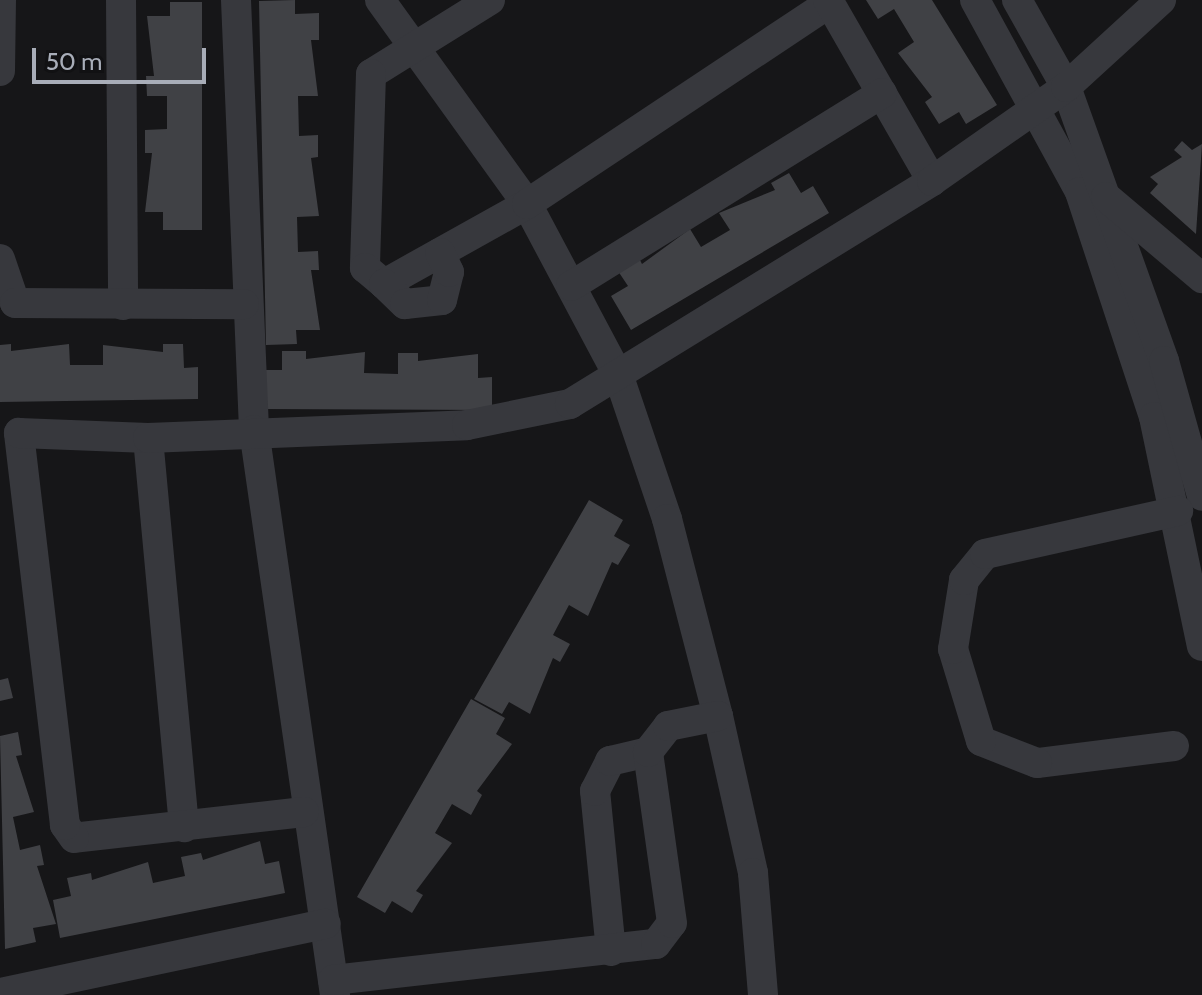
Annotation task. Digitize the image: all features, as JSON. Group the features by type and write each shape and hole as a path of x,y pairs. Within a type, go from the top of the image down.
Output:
{"street":[{"path":"0,71 1,0"},
{"path":"121,0 123,305"},
{"path":"236,0 244,304 254,430 304,812 326,924 334,988 656,944 672,923 648,752"},
{"path":"380,0 527,204 619,377 667,519 718,716 753,873 763,995"},
{"path":"440,253 449,272 442,300 405,304 365,268 371,74 490,0"},
{"path":"975,0 1080,192 1190,503"},
{"path":"1017,0 1066,87 1106,197 1190,503 1202,646"},
{"path":"304,812 93,841 74,838 65,825 9,433 148,438 254,430 505,422 570,404 619,377 932,181 1066,87 1161,0"},
{"path":"384,284 527,204 829,2 932,181"},
{"path":"571,286 882,93"},
{"path":"1106,197 1202,278"},
{"path":"0,259 15,303 244,304"},
{"path":"148,438 184,827"},
{"path":"1174,746 1037,763 981,741 953,649 964,580 985,554 1190,503"},
{"path":"611,951 595,791 610,761 648,752 668,726 718,716"},
{"path":"0,993 326,924"}],"building":[{"path":"295,0 295,14 319,13 319,40 311,40 318,96 298,96 299,136 318,135 318,157 311,158 319,216 297,217 298,252 318,251 319,270 311,270 320,330 296,330 297,344 266,345 259,1"},
{"path":"866,0 932,0 997,105 966,124 959,112 939,124 925,102 932,97 898,53 914,42 894,9 878,19"},
{"path":"170,2 202,2 202,230 163,230 163,212 145,212 152,153 145,153 145,130 167,129 167,96 147,96 146,76 154,76 147,16 170,16"},
{"path":"1182,141 1192,150 1202,144 1196,234 1150,193 1158,184 1150,177 1182,157 1174,150"},
{"path":"789,173 801,193 813,186 829,213 631,330 611,296 628,286 618,271 639,258 642,264 690,229 701,247 730,230 719,213 775,190 771,183"},
{"path":"11,344 11,351 69,344 70,365 103,365 103,345 163,352 163,344 183,344 184,368 198,367 198,399 0,402 0,345"},
{"path":"282,351 306,351 306,359 365,352 364,373 398,374 398,353 418,353 418,361 478,354 478,378 492,377 492,410 263,409 263,370 282,370"},
{"path":"589,500 623,520 614,536 630,545 618,565 612,562 588,616 569,605 553,635 570,644 560,662 553,658 530,714 509,702 502,714 474,699"},
{"path":"8,678 13,698 0,701 0,680"},
{"path":"471,699 505,718 496,734 512,744 477,791 482,795 471,815 452,804 435,833 452,843 416,891 423,895 412,913 392,901 385,913 357,897"},
{"path":"18,732 22,755 16,756 34,812 13,817 20,850 40,845 44,865 37,866 56,924 33,928 36,942 5,949 0,736"},
{"path":"260,841 265,864 279,861 285,893 60,938 53,900 71,896 67,878 91,873 92,880 148,862 153,883 185,876 181,857 201,853 203,860"}]}
